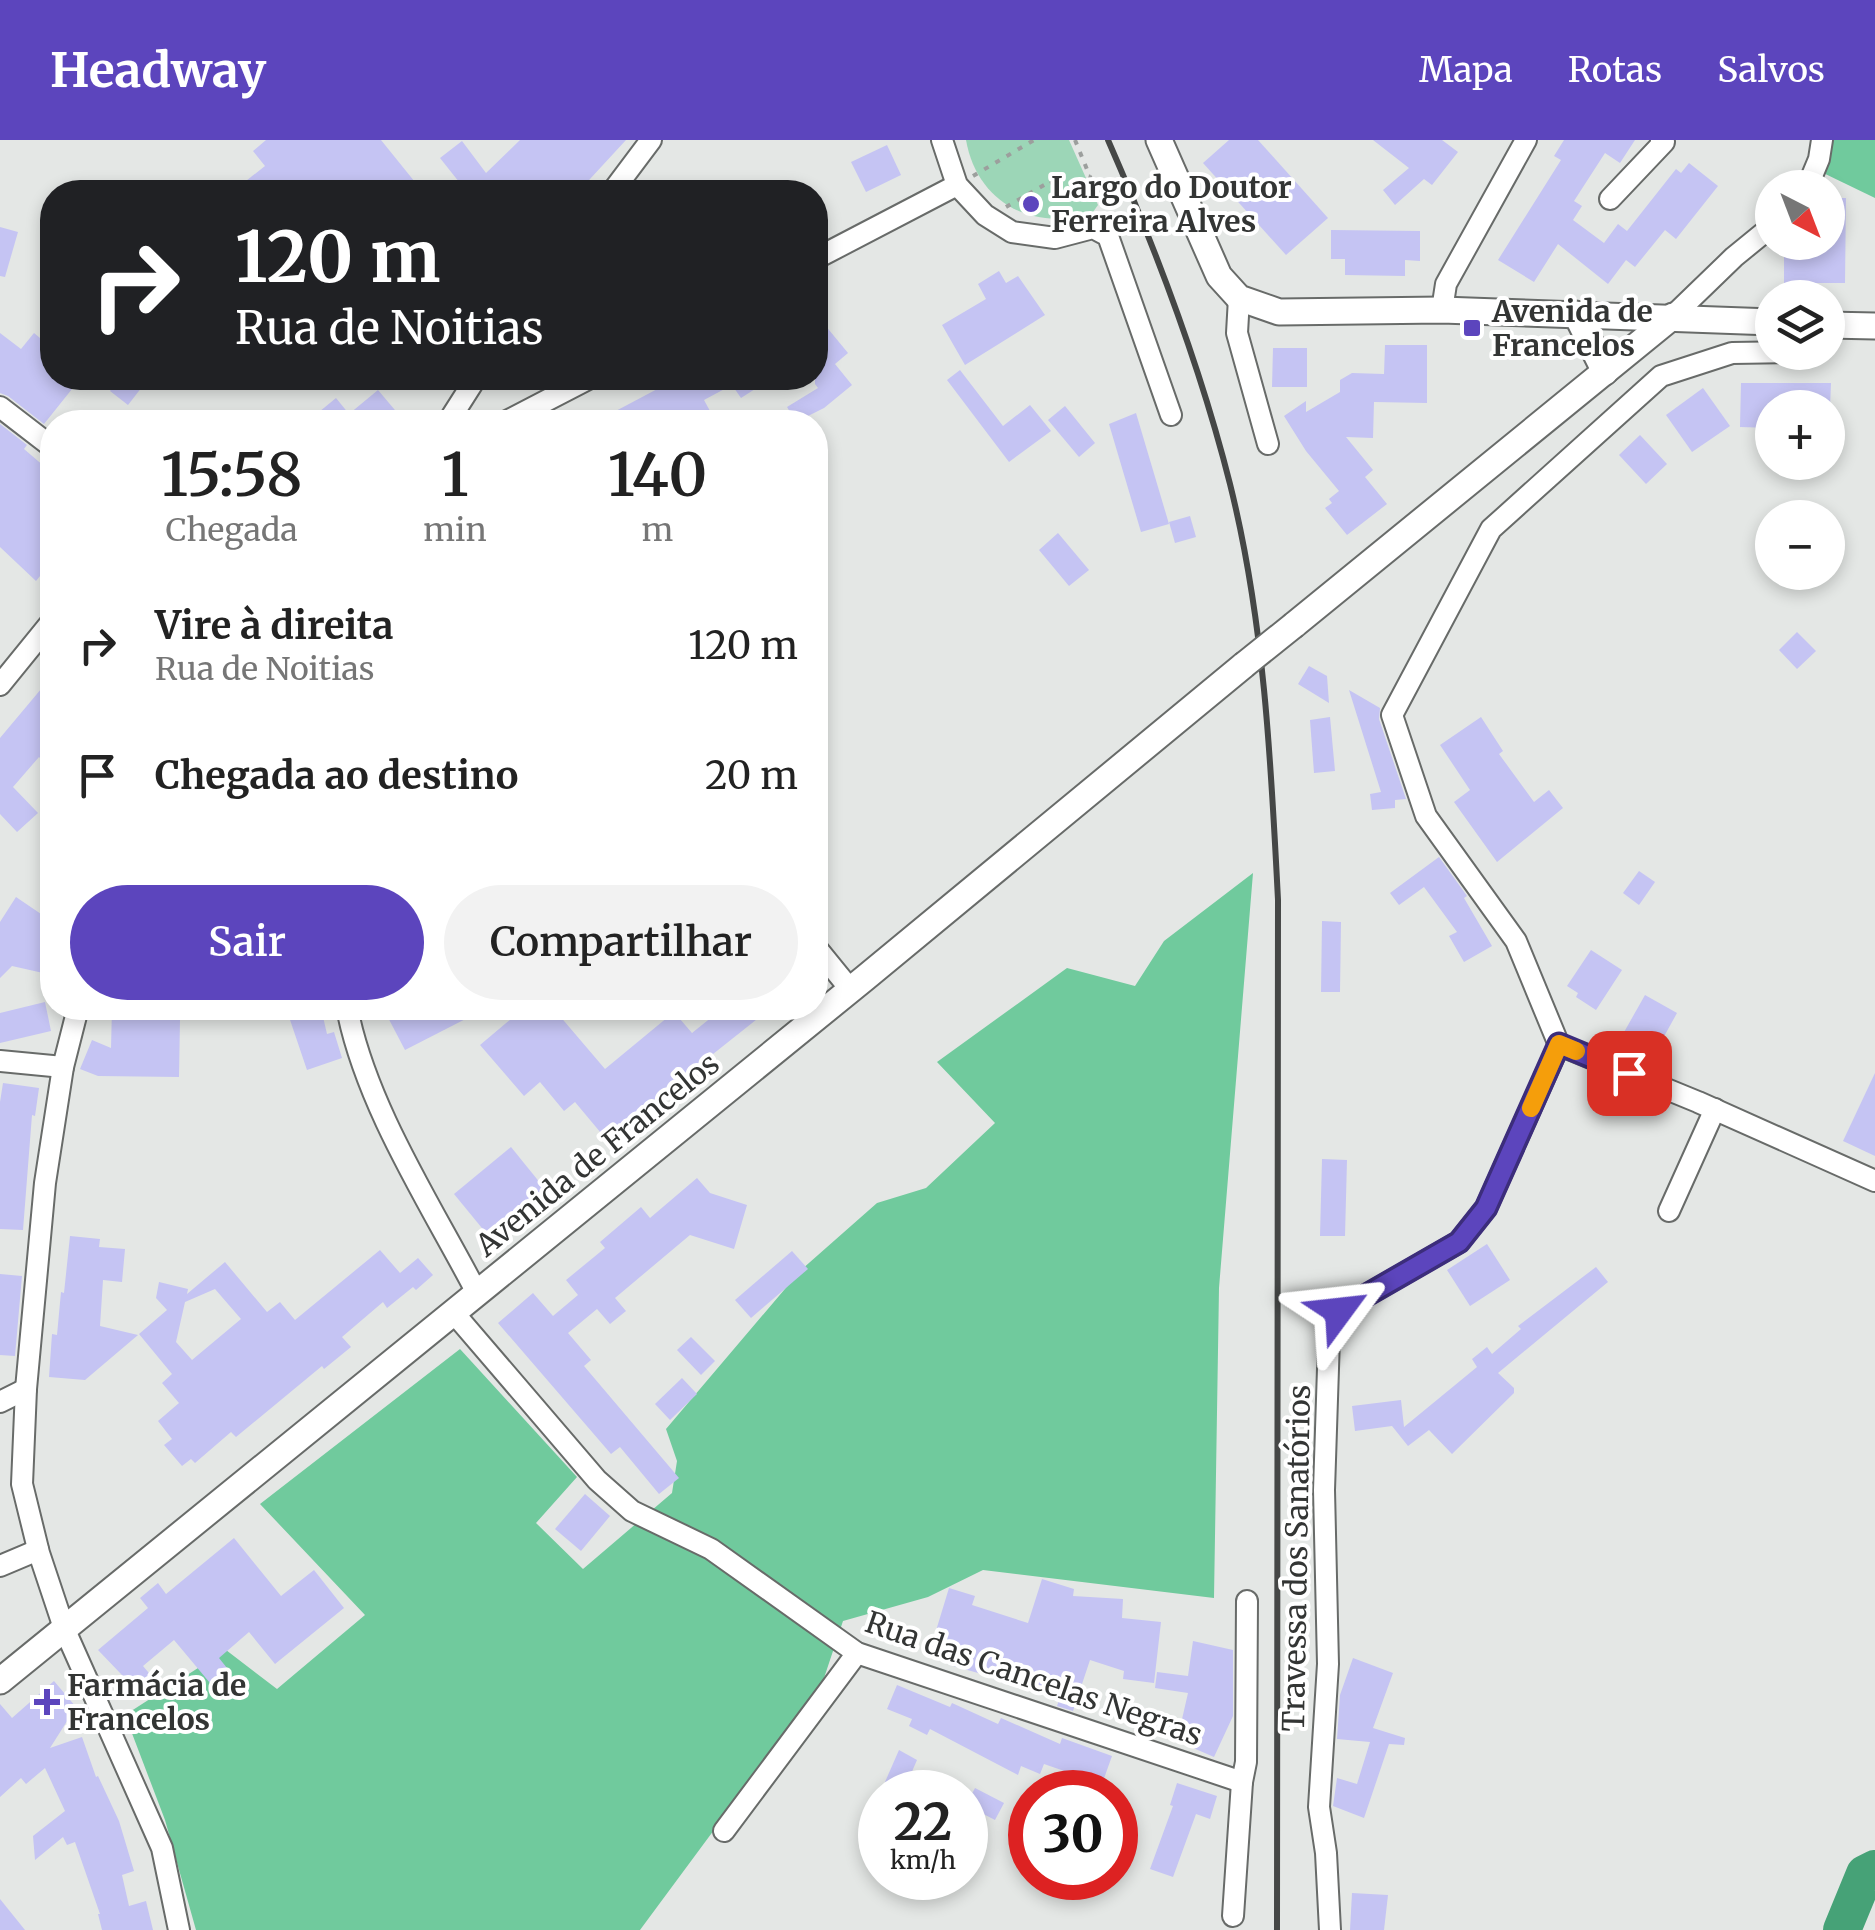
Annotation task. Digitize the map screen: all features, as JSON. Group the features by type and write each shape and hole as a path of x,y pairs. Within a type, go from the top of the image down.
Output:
{"main road":[{"path":"1159,140 1219,276 1239,298 1279,312 1442,310 1755,321"},
{"path":"1576,314 1605,372"},
{"name":"Avenida de Francelos","path":"828,1008 1672,316"},
{"path":"1845,326 1875,326"},
{"name":"Avenida de Francelos","path":"0,1681 813,1020"}],"street":[{"path":"621,180 651,140"},
{"path":"942,140 957,184 986,215 1012,232 1055,238 1093,228 1108,236 1171,416"},
{"path":"1442,310 1446,284 1526,140"},
{"path":"1610,199 1664,142 1661,140"},
{"path":"1814,170 1822,140"},
{"path":"828,252 957,184"},
{"path":"1672,316 1755,241"},
{"path":"1239,298 1237,333 1268,444"},
{"path":"1755,353 1732,353 1661,376 1491,529 1392,716 1426,816 1516,941 1559,1044 1875,1181"},
{"path":"528,410 567,390"},
{"path":"0,407 40,439"},
{"path":"0,685 40,636"},
{"path":"828,962 850,990"},
{"path":"75,1020 44,1183 22,1484 38,1550 64,1628 162,1848 179,1930"},
{"path":"349,1020 388,1123 477,1293"},
{"name":"Travessa dos Sanatórios","path":"1330,1930 1319,1807 1328,1664 1324,1490 1330,1338 1339,1311 1459,1242 1486,1208 1559,1044"},
{"path":"0,1061 64,1067"},
{"path":"1668,1211 1715,1109"},
{"name":"Rua das Cancelas Negras","path":"452,1312 597,1480 632,1511 711,1548 856,1652 1242,1782"},
{"path":"0,1402 26,1389"},
{"path":"0,1566 38,1550"},
{"name":"Rua das Cancelas Negras","path":"1233,1916 1246,1762 1247,1601"},
{"path":"724,1830 856,1652"}],"path":[{"path":"957,184 1034,140"},
{"path":"1075,140 1104,212 1108,236"},
{"path":"1002,209 1051,181 1058,195 1091,176"}],"green space":[{"path":"966,140 1069,140 1098,205 1093,212 1071,218 1030,215 1012,208 982,181"},
{"path":"1823,140 1875,140 1875,198 1845,184 1845,170 1815,169"},
{"path":"1253,873 1219,1288 1214,1598 983,1570 928,1597 843,1621 822,1684 640,1930 196,1930 165,1820 125,1715 226,1650 277,1689 365,1615 260,1504 460,1349 577,1477 536,1523 583,1569 672,1493 677,1461 666,1429 801,1270 877,1203 926,1188 995,1123 937,1062 1067,968 1135,986 1164,941"}],"building":[{"path":"266,140 381,140 413,180 247,180 265,166 253,151"},
{"path":"520,140 626,140 589,180 457,180 440,158 462,141 486,173"},
{"path":"1229,140 1258,140 1328,218 1286,255 1203,163"},
{"path":"1373,140 1442,140 1458,152 1432,185 1424,179 1395,205 1383,190 1409,168"},
{"path":"1564,140 1635,140 1620,163 1605,153 1574,201 1582,206 1573,220 1604,243 1618,224 1627,231 1676,169 1681,173 1689,163 1718,186 1676,239 1665,230 1635,267 1626,260 1608,284 1558,244 1534,282 1498,260 1561,160 1554,156"},
{"path":"887,145 901,175 866,192 851,162"},
{"path":"1846,198 1845,283 1784,280 1784,260 1845,260"},
{"path":"0,227 18,232 5,277 0,276"},
{"path":"1331,230 1420,231 1420,261 1405,260 1405,276 1345,275 1345,259 1331,259"},
{"path":"999,271 1006,283 1018,276 1045,315 965,365 942,325 986,299 978,284"},
{"path":"828,329 848,353 835,364 852,385 820,410 787,407 815,390 828,390"},
{"path":"0,333 21,349 34,333 40,338 40,390 71,390 55,410 40,410 40,421 0,393"},
{"path":"1385,345 1427,345 1427,403 1374,402 1373,438 1346,437 1373,470 1365,477 1387,504 1347,535 1325,508 1339,491 1284,416 1306,401 1306,412 1340,392 1340,380 1352,373 1384,374"},
{"path":"1273,348 1307,348 1307,387 1272,387"},
{"path":"960,370 1003,426 1030,405 1051,431 1009,462 947,380"},
{"path":"1741,383 1831,383 1831,390 1755,390 1755,427 1740,427"},
{"path":"1703,388 1730,426 1692,452 1666,415"},
{"path":"111,390 140,390 128,405"},
{"path":"378,390 395,410 354,410"},
{"path":"655,390 723,390 704,400 709,410 618,410"},
{"path":"735,390 753,390 741,398"},
{"path":"336,398 346,410 321,410"},
{"path":"1065,406 1095,443 1079,457 1048,420"},
{"path":"1136,413 1169,524 1141,532 1109,424"},
{"path":"0,424 27,445 24,449 40,463 40,576 36,581 0,547"},
{"path":"1640,435 1667,464 1646,484 1619,455"},
{"path":"1190,516 1196,537 1175,543 1169,522"},
{"path":"1058,533 1089,570 1069,586 1039,550"},
{"path":"1797,632 1816,651 1797,669 1779,650"},
{"path":"1309,666 1327,676 1329,703 1298,684"},
{"path":"40,690 40,758 13,787 38,813 17,832 0,814 0,738"},
{"path":"1349,690 1380,708 1379,719 1406,799 1395,800 1395,808 1372,810 1370,794 1381,792"},
{"path":"1330,717 1335,771 1314,773 1310,720"},
{"path":"1481,717 1503,751 1499,754 1534,802 1549,790 1563,808 1497,862 1454,802 1470,790 1440,745"},
{"path":"1439,857 1467,896 1464,898 1492,946 1464,962 1449,936 1457,932 1424,887 1399,905 1390,893"},
{"path":"1639,871 1655,882 1639,905 1623,893"},
{"path":"16,897 40,913 40,972 12,966 0,978 0,922"},
{"path":"1322,921 1341,922 1340,992 1321,992"},
{"path":"1591,950 1622,970 1596,1010 1567,986"},
{"path":"1645,995 1677,1013 1656,1051 1623,1034"},
{"path":"40,1003 40,1020 49,1020 51,1031 0,1043 0,1013"},
{"path":"112,1020 180,1020 179,1077 98,1076 80,1069 92,1040 111,1048"},
{"path":"290,1020 324,1020 327,1034 334,1032 342,1058 307,1070"},
{"path":"389,1020 464,1020 405,1050"},
{"path":"510,1020 563,1020 605,1069 664,1020 681,1020 692,1033 708,1020 756,1020 606,1139 575,1102 564,1111 540,1082 524,1096 480,1045"},
{"path":"1875,1073 1875,1156 1843,1141"},
{"path":"3,1083 39,1088 35,1116 32,1115 23,1230 0,1229"},
{"path":"511,1147 545,1189 486,1233 454,1194"},
{"path":"1322,1159 1347,1160 1345,1236 1320,1236"},
{"path":"697,1178 710,1193 747,1205 734,1249 690,1235 615,1298 626,1311 610,1324 597,1309 568,1333 591,1360 584,1366 679,1478 659,1494 620,1447 611,1454 498,1323 533,1293 553,1316 578,1295 566,1280 605,1248 600,1242 641,1207 650,1218"},
{"path":"70,1236 100,1239 99,1247 125,1249 122,1282 103,1280 100,1326 138,1335 85,1380 49,1377 52,1334 57,1335"},
{"path":"1487,1244 1510,1280 1470,1306 1447,1270"},
{"path":"380,1250 400,1273 418,1258 433,1275 387,1308 383,1302 342,1337 351,1347 236,1437 231,1432 195,1463 191,1459 182,1466 164,1445 172,1439 158,1421 179,1403 162,1383 172,1374 139,1334 167,1310 156,1298 159,1282 188,1289 187,1294 225,1262 267,1312 280,1302 295,1320","holes":["215,1289 241,1319 192,1360 176,1342 185,1302"]},
{"path":"792,1251 808,1269 751,1318 735,1300"},
{"path":"1596,1267 1608,1282 1498,1373 1514,1388 1514,1393 1452,1454 1429,1430 1408,1446 1392,1426 1355,1431 1352,1406 1401,1400 1404,1427 1477,1367 1472,1359 1487,1347 1492,1354 1521,1329 1518,1326"},
{"path":"0,1274 22,1276 15,1356 0,1355"},
{"path":"691,1337 715,1361 701,1375 677,1350"},
{"path":"682,1378 697,1394 670,1420 655,1404"},
{"path":"585,1494 610,1516 581,1551 555,1529"},
{"path":"234,1538 281,1596 314,1570 344,1608 275,1664 249,1632 219,1658 227,1668 210,1683 174,1640 143,1666 159,1685 144,1698 98,1650 148,1608 140,1598 158,1583 166,1594"},
{"path":"1042,1579 1074,1589 1073,1596 1123,1599 1122,1618 1161,1622 1154,1683 1123,1679 1124,1671 1090,1660 1073,1711 1057,1706 1062,1692 987,1669 985,1675 950,1665 954,1654 931,1647 949,1588 975,1596 972,1605 1028,1623"},
{"path":"1193,1641 1233,1650 1233,1716 1214,1757 1177,1741 1188,1693 1155,1688 1157,1672 1188,1676"},
{"path":"1353,1658 1393,1673 1373,1728 1405,1738 1404,1745 1389,1744 1364,1818 1333,1806 1337,1778 1357,1784 1370,1742 1337,1739 1340,1695"},
{"path":"54,1681 76,1707 50,1748 82,1737 96,1777 119,1821 134,1871 122,1875 129,1906 146,1901 153,1930 102,1930 75,1842 67,1845 63,1837 35,1860 33,1836 65,1811 45,1768 26,1784 21,1778 0,1797 0,1704 12,1718"},
{"path":"897,1685 950,1707 952,1703 998,1724 1001,1718 1060,1744 1062,1738 1112,1756 1107,1770 1061,1770 1044,1764 1042,1770 1021,1766 1020,1770 1008,1770 930,1729 927,1735 909,1726 912,1719 887,1709"},
{"path":"899,1750 917,1760 913,1770 890,1770"},
{"path":"1177,1783 1217,1796 1210,1819 1196,1814 1173,1877 1150,1869 1173,1806 1170,1805"},
{"path":"988,1795 1004,1803 995,1820 988,1816"},
{"path":"1352,1893 1388,1895 1384,1930 1350,1930"},
{"path":"0,1899 25,1930 0,1930"}],"waterway":[{"path":"1842,1930 1865,1874 1875,1869"}],"railway":[{"path":"1108,140 1176,309 1218,440 1242,535 1264,691 1278,900 1277,1930"}],"slow traffic":[{"path":"1531,1108 1559,1044 1576,1051"}],"place":[{"name":"Largo do Doutor Ferreira Alves","path":"1031,204"},
{"name":"Avenida de Francelos","path":"1472,328"},
{"name":"Farmácia de Francelos","path":"47,1702"}],"route":[{"path":"1339,1311 1459,1242 1486,1208 1559,1044 1629,1073"}]}
